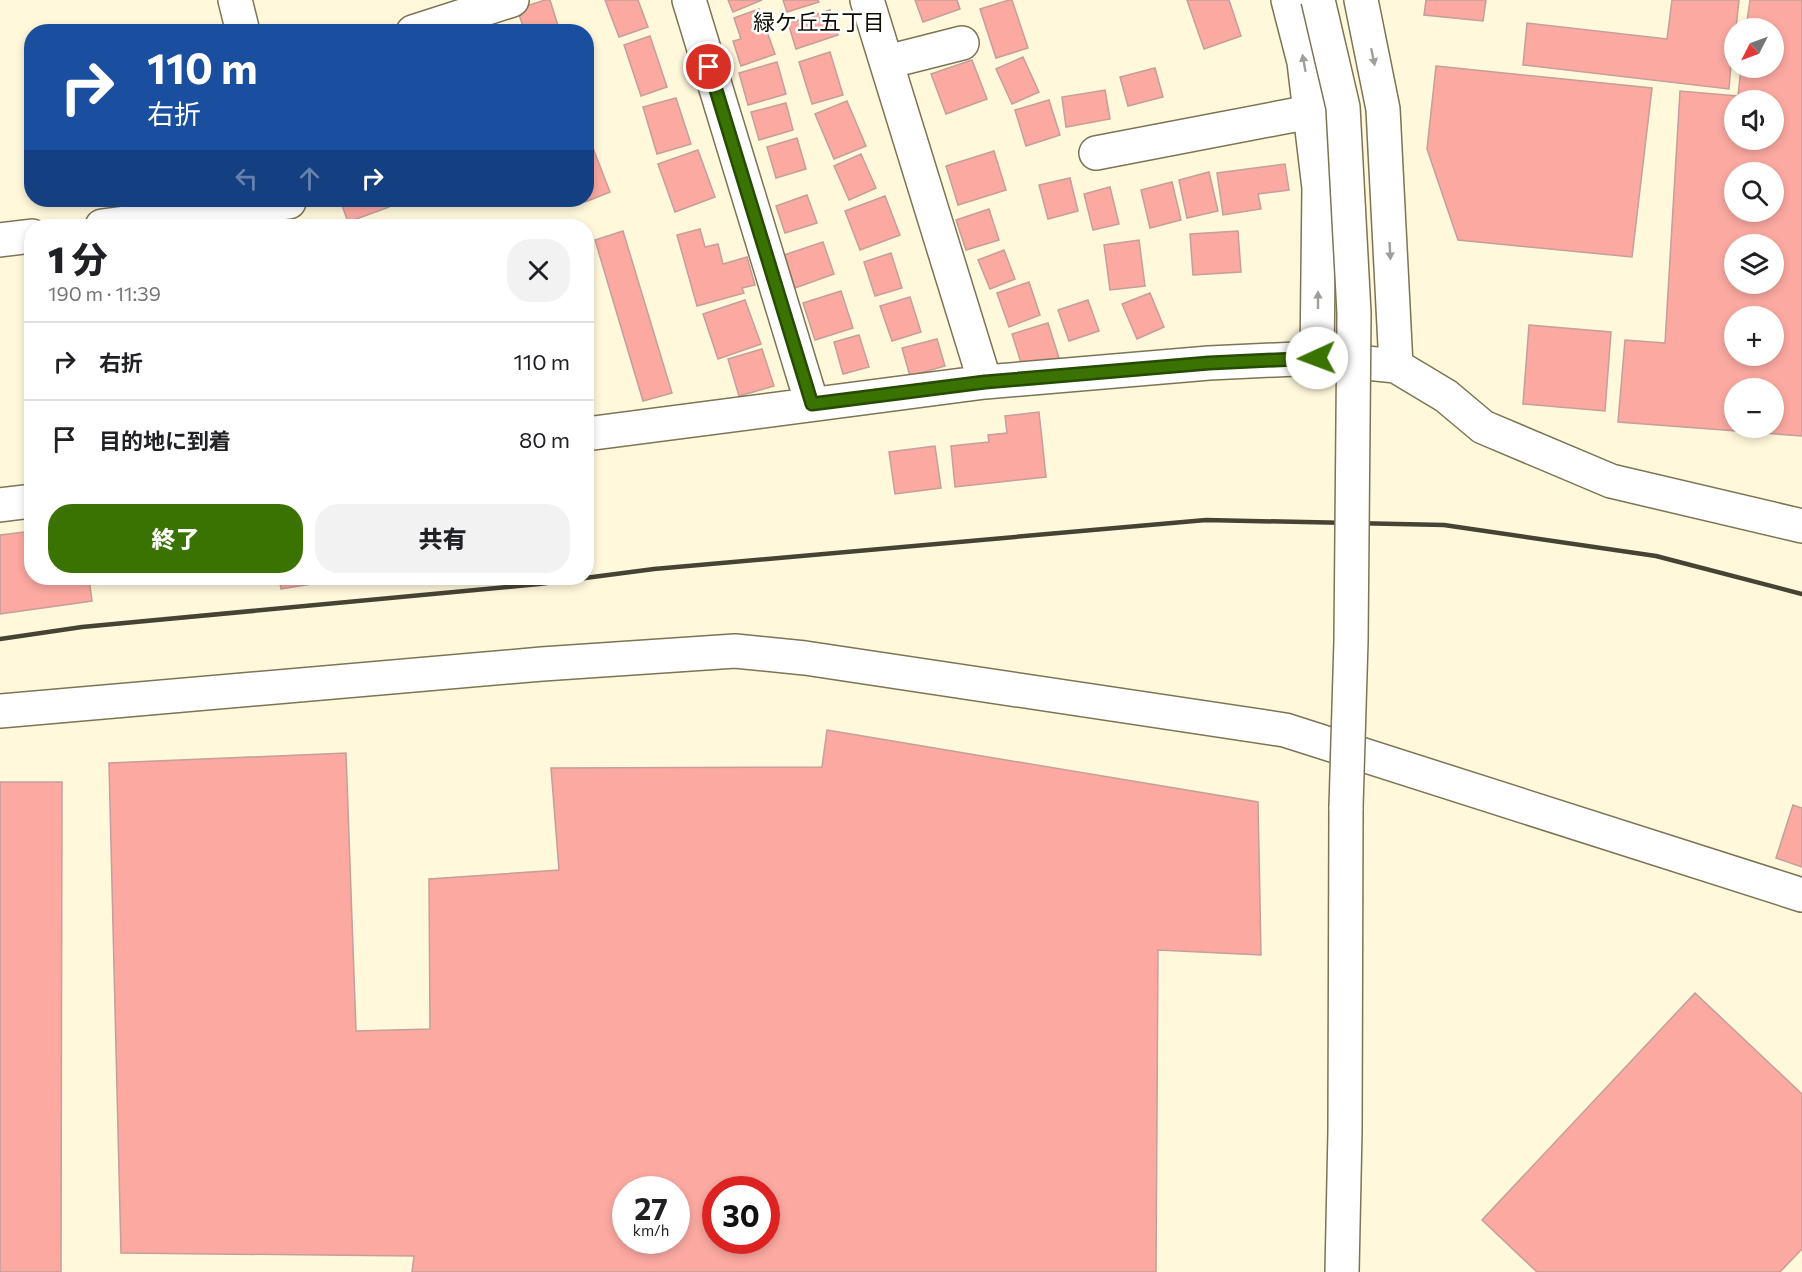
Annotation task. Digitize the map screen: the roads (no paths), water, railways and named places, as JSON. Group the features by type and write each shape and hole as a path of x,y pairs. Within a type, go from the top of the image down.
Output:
{"street":[{"path":"235,0 241,24"},
{"path":"438,24 512,0"},
{"path":"688,0 812,404"},
{"path":"867,0 985,382"},
{"path":"1288,0 1305,62 1318,189 1317,358"},
{"path":"1318,0 1343,107 1354,313 1351,641 1346,807 1342,1272"},
{"path":"1361,0 1383,109 1396,366"},
{"path":"886,63 962,43"},
{"path":"1096,153 1310,112"},
{"path":"180,219 292,209"},
{"path":"0,240 24,237"},
{"path":"594,433 985,382 1209,363 1317,358 1396,366 1446,396 1483,427 1611,481 1802,526"},
{"path":"0,505 24,502"},
{"path":"0,711 531,665 735,651 805,658 1285,730 1802,895"}],"railway":[{"path":"594,577 654,569 1206,520 1444,525 1656,556 1802,594"},
{"path":"0,639 82,627 528,585"}],"district":[{"name":"緑ケ丘五丁目","path":"819,22"}]}
